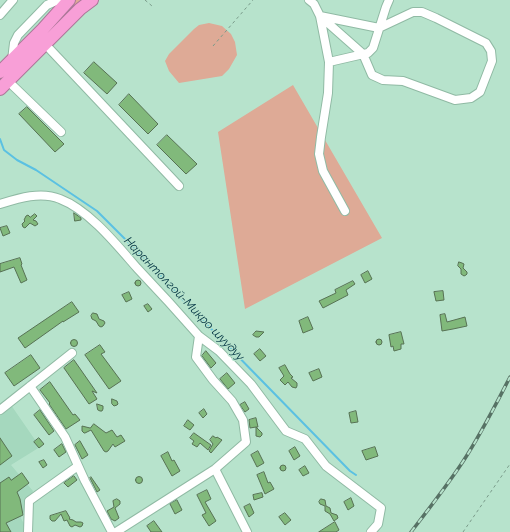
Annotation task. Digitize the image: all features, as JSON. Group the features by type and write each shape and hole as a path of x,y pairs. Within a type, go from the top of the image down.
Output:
{"highway":[{"path":"3,81 12,60 69,0"},
{"path":"3,81 45,44 80,9 92,0"}],"lane":[{"path":"0,15 12,0"},
{"path":"12,60 14,43 18,35 47,5 58,0"},
{"path":"309,0 314,4 320,16 329,62 328,93 320,137 319,154 323,171 345,211"},
{"path":"329,62 368,53 373,48 389,0"},
{"path":"413,12 422,12 486,43 491,51 492,61 480,92 470,98 454,100 404,81 383,80 372,75 363,54 320,16 379,28 413,12"},
{"path":"45,44 179,186"},
{"path":"3,81 61,132"},
{"path":"0,204 29,196 59,198 74,206 95,222 199,336 219,351 251,384 286,431 305,440 326,466 381,508 378,524 371,532"},
{"path":"116,532 215,469 246,442 243,420 232,401 213,380 196,357 199,336"},
{"path":"0,410 72,353"},
{"path":"30,386 65,437 85,481 112,532"},
{"path":"28,532 29,501 78,466"},
{"path":"215,469 247,532"}],"path":[{"path":"145,0 152,6"},
{"path":"213,46 253,0"},
{"path":"463,532 510,464"}],"shaded area":[{"path":"75,0 87,0 0,84 0,79 63,15"},
{"path":"209,23 222,26 231,34 235,42 237,55 229,69 222,76 179,83 169,71 165,61 169,54 194,29 199,25"},
{"path":"293,85 382,238 245,309 218,132"},
{"path":"11,405 40,447 11,465 33,491 21,518 28,532 0,532 0,412"}],"building":[{"path":"94,62 117,83 107,94 84,73"},
{"path":"129,94 158,124 148,134 119,105"},
{"path":"27,107 64,144 55,152 19,114"},
{"path":"167,135 197,164 186,174 157,145"},
{"path":"74,213 81,218 81,220 75,221"},
{"path":"35,214 37,216 33,220 38,224 35,226 30,223 25,228 23,227 22,224 25,221 26,216 28,215 30,217"},
{"path":"7,226 10,233 3,236 0,228"},
{"path":"20,258 27,280 21,283 14,267 0,272 0,264"},
{"path":"459,262 464,264 463,268 467,272 464,276 461,274 461,269 458,266"},
{"path":"368,271 372,279 365,283 361,275"},
{"path":"138,280 141,283 138,286 135,283"},
{"path":"353,281 355,284 346,290 348,295 323,308 319,301 336,293 335,290"},
{"path":"443,291 444,300 436,301 434,292"},
{"path":"129,292 132,299 126,302 122,295"},
{"path":"72,302 79,312 63,321 25,348 18,338"},
{"path":"148,304 152,309 148,312 144,306"},
{"path":"93,313 97,314 99,319 104,321 105,323 103,326 99,326 96,321 92,319 91,316"},
{"path":"445,314 447,322 465,317 467,326 442,331 440,315"},
{"path":"308,317 313,329 303,333 299,321"},
{"path":"256,331 264,332 259,337 256,337 253,335"},
{"path":"401,332 404,344 401,344 401,349 394,351 393,346 391,347 389,335"},
{"path":"74,339 78,343 74,347 70,343"},
{"path":"379,339 382,342 379,345 376,342"},
{"path":"100,345 105,352 101,354 121,381 109,389 85,355"},
{"path":"260,349 266,356 260,361 254,354"},
{"path":"206,351 216,363 211,368 202,356"},
{"path":"31,355 40,368 14,386 5,373"},
{"path":"74,360 97,393 92,391 97,399 89,404 64,368"},
{"path":"285,365 293,377 291,378 297,383 296,388 292,387 288,382 285,385 280,380 284,376 279,368"},
{"path":"319,369 322,377 313,381 309,373"},
{"path":"227,373 235,383 228,389 220,379"},
{"path":"50,382 73,415 75,414 80,420 66,429 40,390"},
{"path":"112,399 117,401 117,405 114,406 112,404"},
{"path":"245,402 249,409 245,412 240,405"},
{"path":"97,404 103,406 102,411 98,410"},
{"path":"204,409 207,414 203,418 199,413"},
{"path":"40,410 54,431 49,435 34,415"},
{"path":"356,411 358,422 351,423 349,413"},
{"path":"256,418 258,427 250,428 249,420"},
{"path":"188,420 194,425 190,430 184,426"},
{"path":"94,424 106,433 112,430 117,437 121,435 125,441 115,447 113,444 108,451 104,451 91,430 85,433 82,431 82,426 90,428"},
{"path":"256,427 262,433 260,437 256,436"},
{"path":"194,433 211,445 208,450 200,443 197,447 192,444 194,441 190,438"},
{"path":"213,436 222,440 211,453 209,451 213,444 210,440"},
{"path":"0,438 12,456 0,465"},
{"path":"39,438 44,444 39,448 34,442"},
{"path":"80,441 88,455 82,459 75,445"},
{"path":"62,444 66,452 59,457 54,450"},
{"path":"295,447 300,456 294,460 289,451"},
{"path":"375,447 378,456 366,460 362,451"},
{"path":"258,451 264,463 257,467 251,455"},
{"path":"168,452 172,461 174,460 180,471 172,476 161,456"},
{"path":"44,460 47,465 43,468 39,462"},
{"path":"283,465 286,468 283,471 280,468"},
{"path":"305,466 309,473 303,476 299,470"},
{"path":"264,472 268,483 270,482 274,489 265,494 257,475"},
{"path":"22,473 29,483 17,492 23,515 6,523 11,532 0,532 0,483 9,477 11,480"},
{"path":"74,476 77,480 68,487 64,483"},
{"path":"139,476 143,480 139,484 135,480"},
{"path":"91,477 100,490 97,492 90,478"},
{"path":"207,490 211,499 205,502 216,521 209,526 202,515 206,513 197,495"},
{"path":"262,493 263,497 254,500 253,495"},
{"path":"351,498 354,506 348,510 344,502"},
{"path":"117,499 120,501 120,504 115,508 119,518 115,521 111,519 107,511 114,507 113,501"},
{"path":"321,499 325,500 326,506 330,508 331,513 337,515 338,518 334,521 330,514 325,511 325,506 320,504 319,502"},
{"path":"177,500 182,510 175,514 170,504"},
{"path":"250,504 254,513 249,517 244,507"},
{"path":"66,511 70,518 69,519 83,523 82,526 70,526 67,520 64,521 61,514 55,521 50,519 50,516"},
{"path":"285,513 291,520 285,525 279,517"},
{"path":"154,521 162,532 151,532 147,526"},
{"path":"335,522 339,530 336,532 319,532"}],"waterway":[{"name":"Нарантолгой-Микро шуудуу","path":"0,139 4,150 17,160 36,170 97,211 350,471 356,475"}],"railway":[{"path":"411,532 469,453 510,377"}]}
